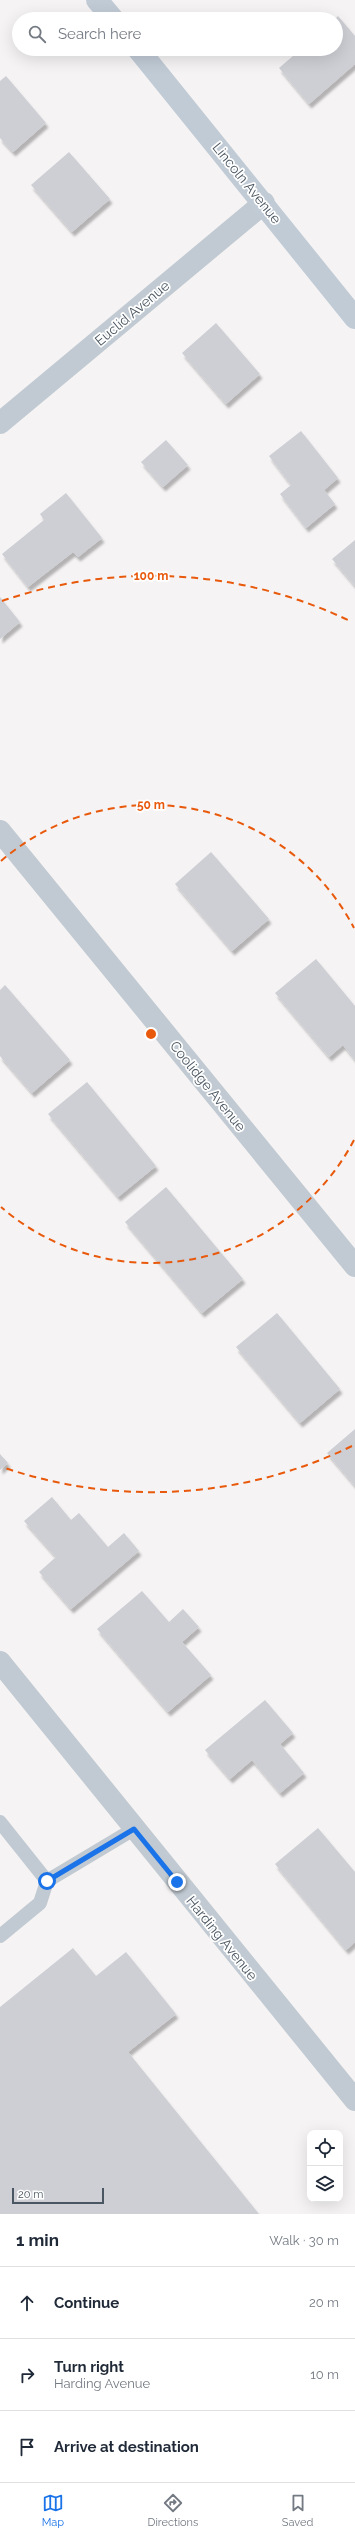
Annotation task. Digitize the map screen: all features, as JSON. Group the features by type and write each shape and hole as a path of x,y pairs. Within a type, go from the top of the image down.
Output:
{"street":[{"path":"97,0 107,12"},
{"name":"Lincoln Avenue","path":"144,56 264,203 355,318"},
{"name":"Euclid Avenue","path":"0,423 264,203"},
{"name":"Coolidge Avenue","path":"0,831 355,1266"},
{"name":"Harding Avenue","path":"0,1662 355,2100"}],"lane":[{"path":"0,1822 47,1881"},
{"path":"0,1936 40,1903 47,1881 134,1829"}],"building":[{"path":"343,22 355,36 355,64 309,104 279,68 293,56 343,56"},
{"path":"6,76 46,123 13,152 0,138 0,81"},
{"path":"69,152 110,199 72,232 31,185"},
{"path":"216,323 260,374 226,404 182,353"},
{"path":"301,431 338,478 324,490 335,504 306,528 280,494 291,485 269,456"},
{"path":"166,440 188,465 163,487 141,462"},
{"path":"66,493 102,538 78,557 73,552 28,587 2,554 44,520 40,514"},
{"path":"355,540 355,586 332,559"},
{"path":"0,597 20,622 0,639"},
{"path":"211,852 269,919 232,951 175,884"},
{"path":"316,959 355,1006 355,1060 343,1045 329,1057 275,993"},
{"path":"5,985 70,1060 32,1093 0,1056 0,990"},
{"path":"87,1082 156,1166 118,1197 48,1114"},
{"path":"166,1187 243,1279 202,1313 125,1222"},
{"path":"277,1313 340,1389 300,1423 236,1347"},
{"path":"355,1429 355,1486 327,1453"},
{"path":"0,1454 8,1463 0,1470"},
{"path":"52,1497 71,1520 79,1513 108,1547 124,1533 139,1551 71,1609 39,1572 56,1557 24,1521"},
{"path":"142,1591 169,1622 183,1609 199,1627 182,1642 211,1675 168,1712 97,1629"},
{"path":"265,1700 293,1733 280,1744 304,1773 280,1793 252,1760 230,1779 205,1750"},
{"path":"318,1828 355,1872 355,1942 346,1950 275,1864"},
{"path":"73,1948 96,1976 126,1952 176,2014 128,2052 259,2214 0,2214 0,2007"}],"route":[{"path":"47,1881 134,1829 177,1882"}]}
